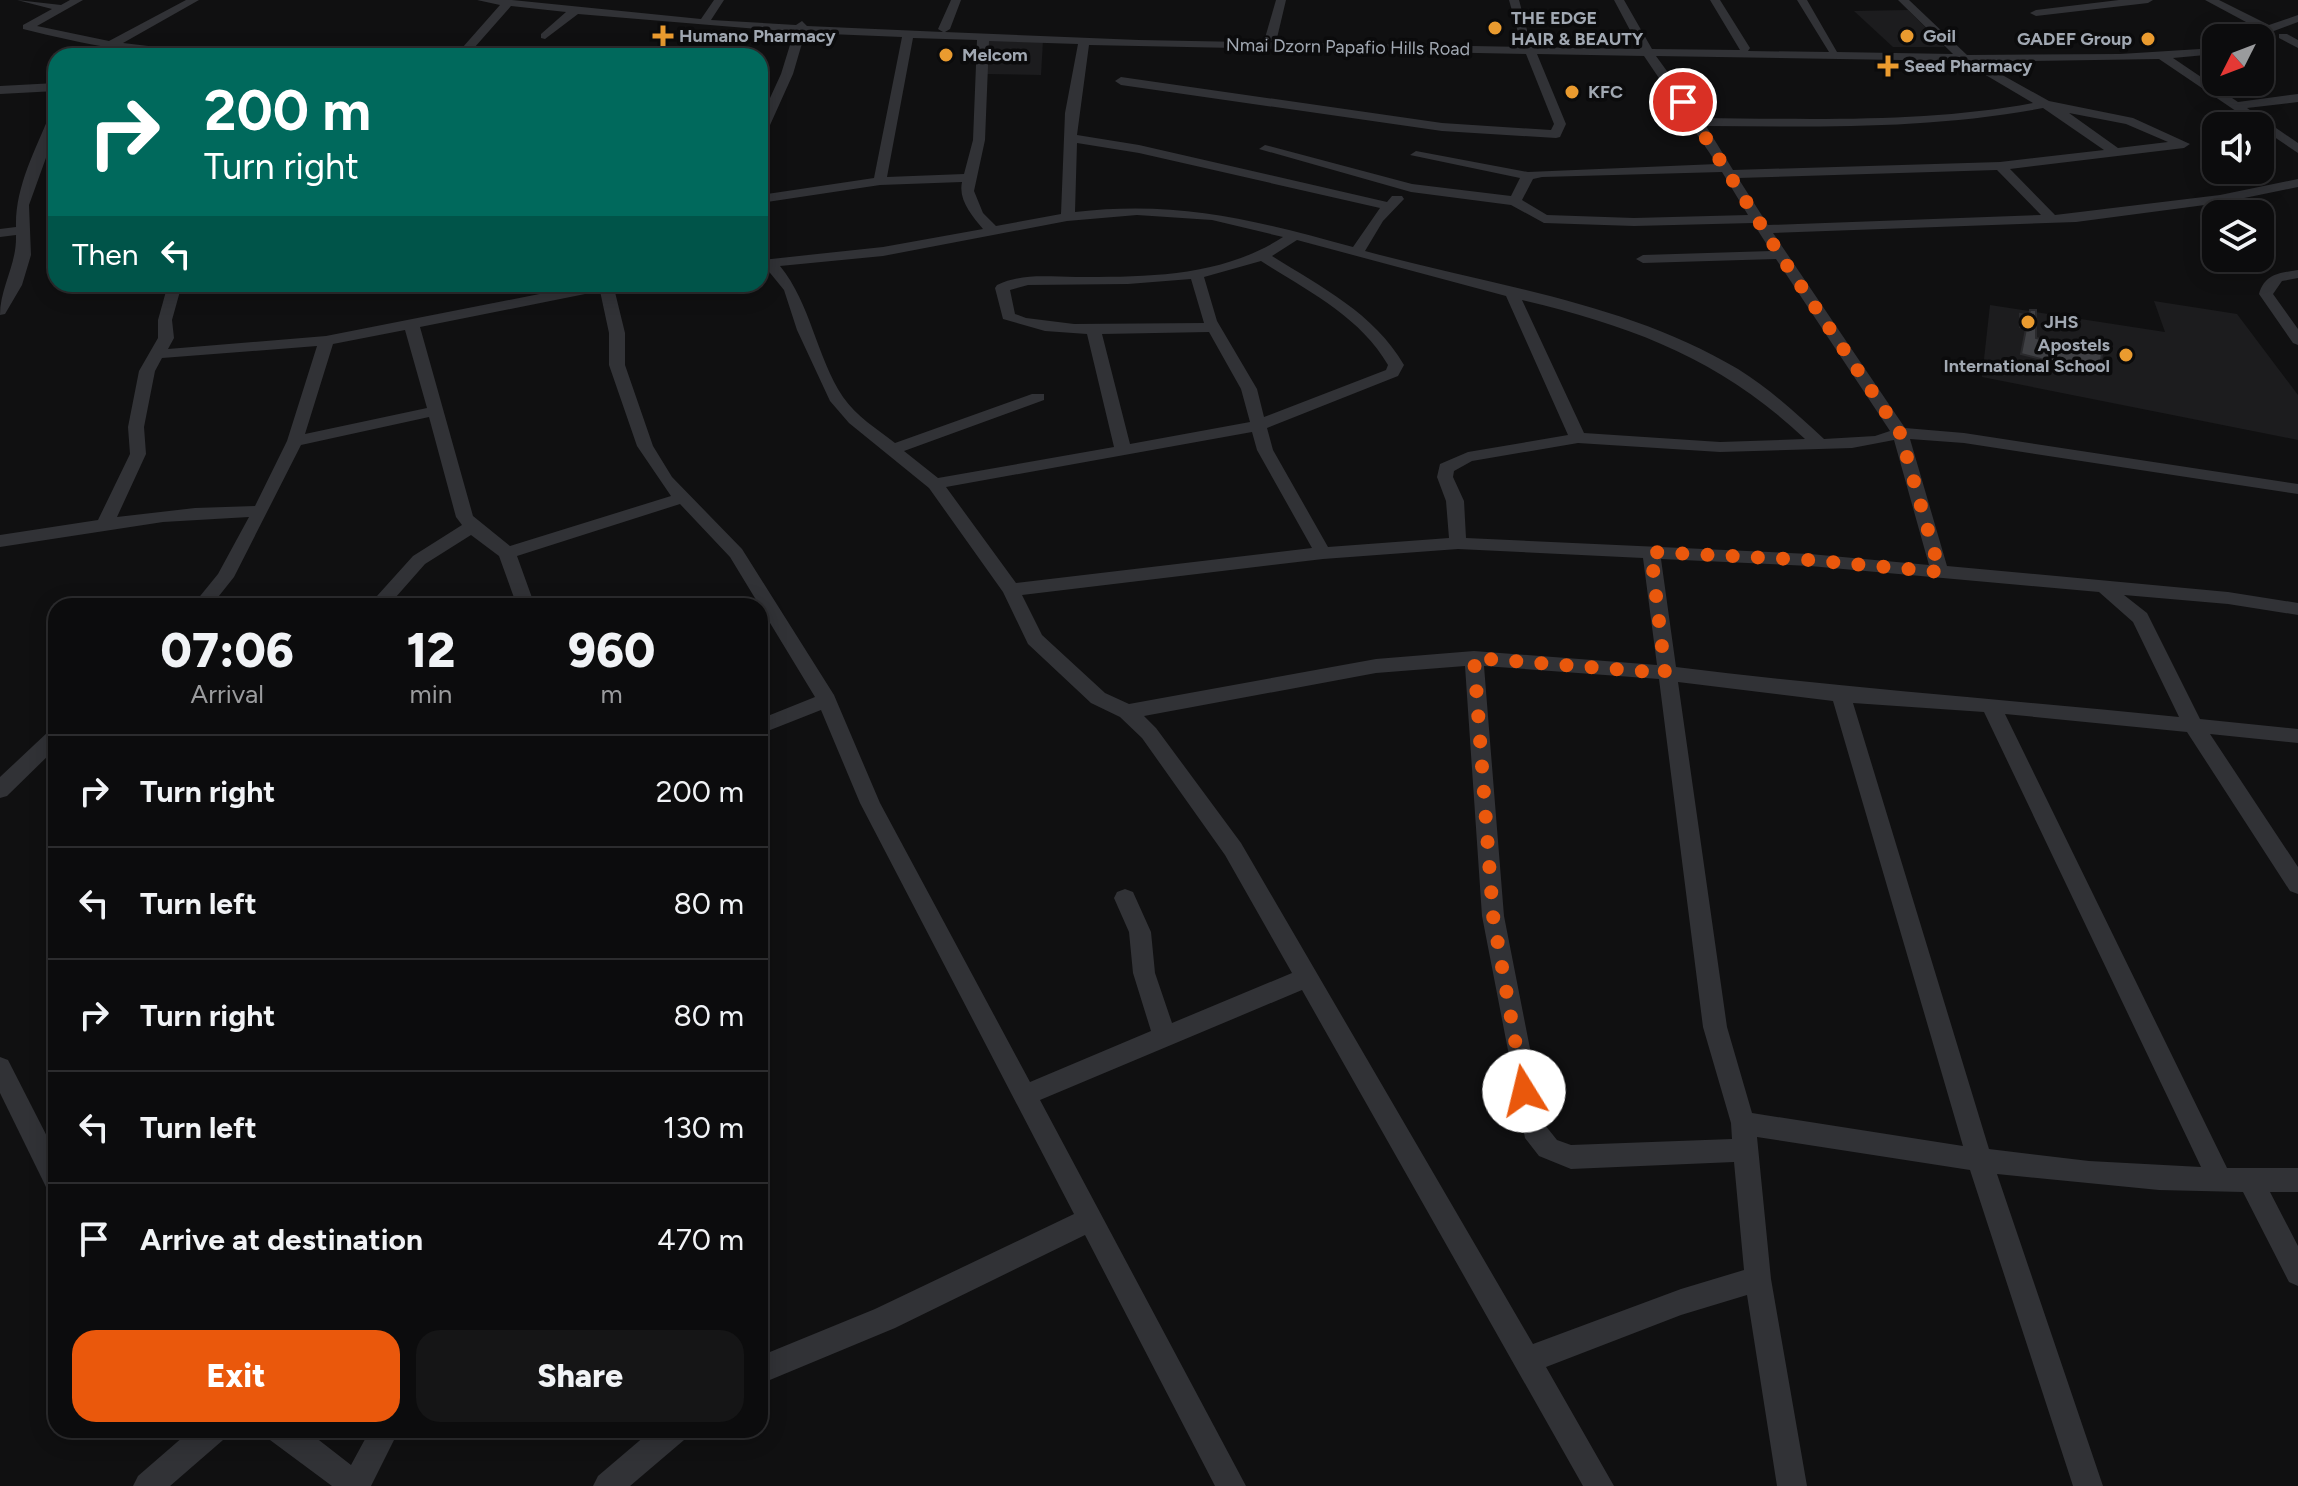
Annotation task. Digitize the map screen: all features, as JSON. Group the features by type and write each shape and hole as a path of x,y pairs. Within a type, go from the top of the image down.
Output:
{"street":[{"path":"22,0 62,8"},
{"path":"78,0 27,27 134,48"},
{"path":"110,45 194,0"},
{"name":"Nmai Dzorn Papafio Hills Road","path":"482,0 574,11 983,37 1649,54 2161,55 2202,52"},
{"name":"Nmai Dzorn Papafio Hills Road","path":"541,0 801,27 1271,38 1531,52"},
{"path":"706,19 719,0"},
{"path":"944,29 956,0"},
{"path":"1271,38 1281,0"},
{"path":"1121,81 1442,127 1556,134 1560,124 1514,0"},
{"path":"1619,0 1649,54 1697,122 1780,255 1900,433 1940,572"},
{"path":"1715,0 1744,48"},
{"path":"1802,0 1833,50"},
{"path":"1903,0 1961,54 2045,104 2115,152"},
{"path":"2036,13 2148,0"},
{"path":"2210,0 2258,24"},
{"path":"468,48 508,3"},
{"path":"545,36 574,11"},
{"path":"2274,28 2298,18"},
{"path":"768,115 801,27"},
{"path":"2274,39 2298,28"},
{"path":"880,181 908,34"},
{"path":"2283,36 2298,45"},
{"path":"983,37 979,140 973,170 968,178 971,202 992,230"},
{"path":"1068,217 1069,138 1084,40"},
{"name":"Nmai Dzorn Papafio Hills Road","path":"1649,54 1744,48 1961,54 2084,53 2202,45"},
{"path":"1531,52 1649,54"},
{"path":"2161,55 2298,149"},
{"path":"0,90 48,87"},
{"path":"768,90 779,90"},
{"path":"2236,106 2298,98"},
{"path":"1416,155 1528,176 1588,170 2000,166 2184,144 2129,121 2045,104 1988,115 1794,123 1697,122"},
{"path":"0,311 15,285 24,255 22,205 48,131"},
{"path":"1069,138 1139,149 1388,206"},
{"path":"41,146 48,145"},
{"path":"1265,149 1411,188 1515,201 1544,219 1634,222 1760,224 2052,219 2220,199 2298,183"},
{"path":"2000,166 2052,219"},
{"path":"1515,201 1528,176"},
{"path":"768,198 880,181 968,178"},
{"path":"1356,254 1388,206 1411,188"},
{"path":"768,264 923,245 1094,212 1154,209 1235,221 1653,331 1683,344 1768,395 1820,444"},
{"path":"0,233 24,230"},
{"path":"1215,327 1163,330 1017,323 1008,316 1002,288 1024,281 1145,280 1196,272 1263,256 1292,237"},
{"path":"1643,259 1780,255"},
{"path":"935,484 1257,426 1393,373 1396,365 1391,352 1360,322 1263,256"},
{"path":"791,289 835,257"},
{"path":"768,267 791,289 804,330 836,398 855,420 935,484 1011,590 1035,639 1098,698 1127,712 1149,733 1233,849 1599,1486"},
{"path":"1196,272 1215,327 1249,389 1265,450 1323,553"},
{"path":"2298,274 2277,278 2269,284 2266,294 2298,340"},
{"path":"105,524 138,454 138,412 147,371 166,338 165,320 173,292"},
{"path":"156,354 326,341 568,292"},
{"path":"609,292 617,333 617,365 645,446 666,480 736,553 764,598"},
{"path":"1512,293 1578,438"},
{"path":"411,323 462,507 472,527 507,553 523,598"},
{"path":"1093,327 1123,450"},
{"path":"208,598 221,584 295,441 326,341"},
{"path":"892,450 1038,397"},
{"path":"295,441 433,411"},
{"path":"1458,543 1455,501 1445,477 1446,468 1468,457 1578,438 1720,447 1877,441 1900,433 1964,438 2298,489"},
{"path":"507,553 682,498"},
{"path":"0,541 105,524 222,511 261,511"},
{"path":"384,598 419,560 472,527"},
{"path":"1011,590 1323,553 1458,543 1810,560 2157,594 2228,598 2298,609"},
{"path":"1651,552 1715,1027 1743,1123 1758,1279 1792,1486"},
{"path":"2106,589 2140,618 2193,725 2298,885"},
{"path":"2140,618 2157,594"},
{"path":"768,605 827,700 870,803 1231,1486"},
{"path":"1127,712 1376,666 1474,658 1665,673 1841,695 1991,705 2298,736"},
{"path":"1474,658 1493,916 1534,1130 1548,1148 1571,1157 1745,1150"},
{"path":"1841,695 1980,1162 2088,1486"},
{"path":"768,724 827,700"},
{"path":"1991,705 2219,1179"},
{"path":"0,790 48,744"},
{"path":"1125,898 1136,917 1144,973 1165,1037"},
{"path":"1025,1095 1305,978"},
{"path":"0,1068 9,1107 48,1168"},
{"path":"1743,1123 1980,1162 2251,1182 2298,1180"},
{"path":"2251,1182 2298,1273"},
{"path":"768,1367 913,1305 1088,1220"},
{"path":"1525,1361 1681,1302 1758,1279"},
{"path":"148,1486 204,1438"},
{"path":"292,1438 355,1486 381,1438"},
{"path":"608,1486 665,1438"}],"shaded area":[{"path":"1908,10 1945,47 1893,47 1854,11"},
{"path":"989,39 1043,41 1041,75 986,74"},
{"name":"Apostels International School","path":"2154,301 2237,314 2298,395 2298,440 1982,377 1990,305 2165,332"}],"building":[{"path":"2030,310 2036,310 2036,338 2102,354 2099,374 2021,354 2026,329 2020,327 2020,314 2029,316"}],"place":[{"name":"THE EDGE HAIR & BEAUTY","path":"1495,28"},
{"name":"Humano Pharmacy","path":"663,36"},
{"name":"Goil","path":"1907,36"},
{"name":"GADEF Group","path":"2148,39"},
{"name":"Melcom","path":"946,55"},
{"name":"Seed Pharmacy","path":"1888,66"},
{"name":"KFC","path":"1572,92"},
{"name":"JHS","path":"2028,322"},
{"name":"Apostels International School","path":"2126,355"}],"route":[{"path":"1524,1091 1493,916 1474,658 1665,673 1651,552 1810,560 1940,572 1917,483 1900,433 1780,255 1683,102"}]}
